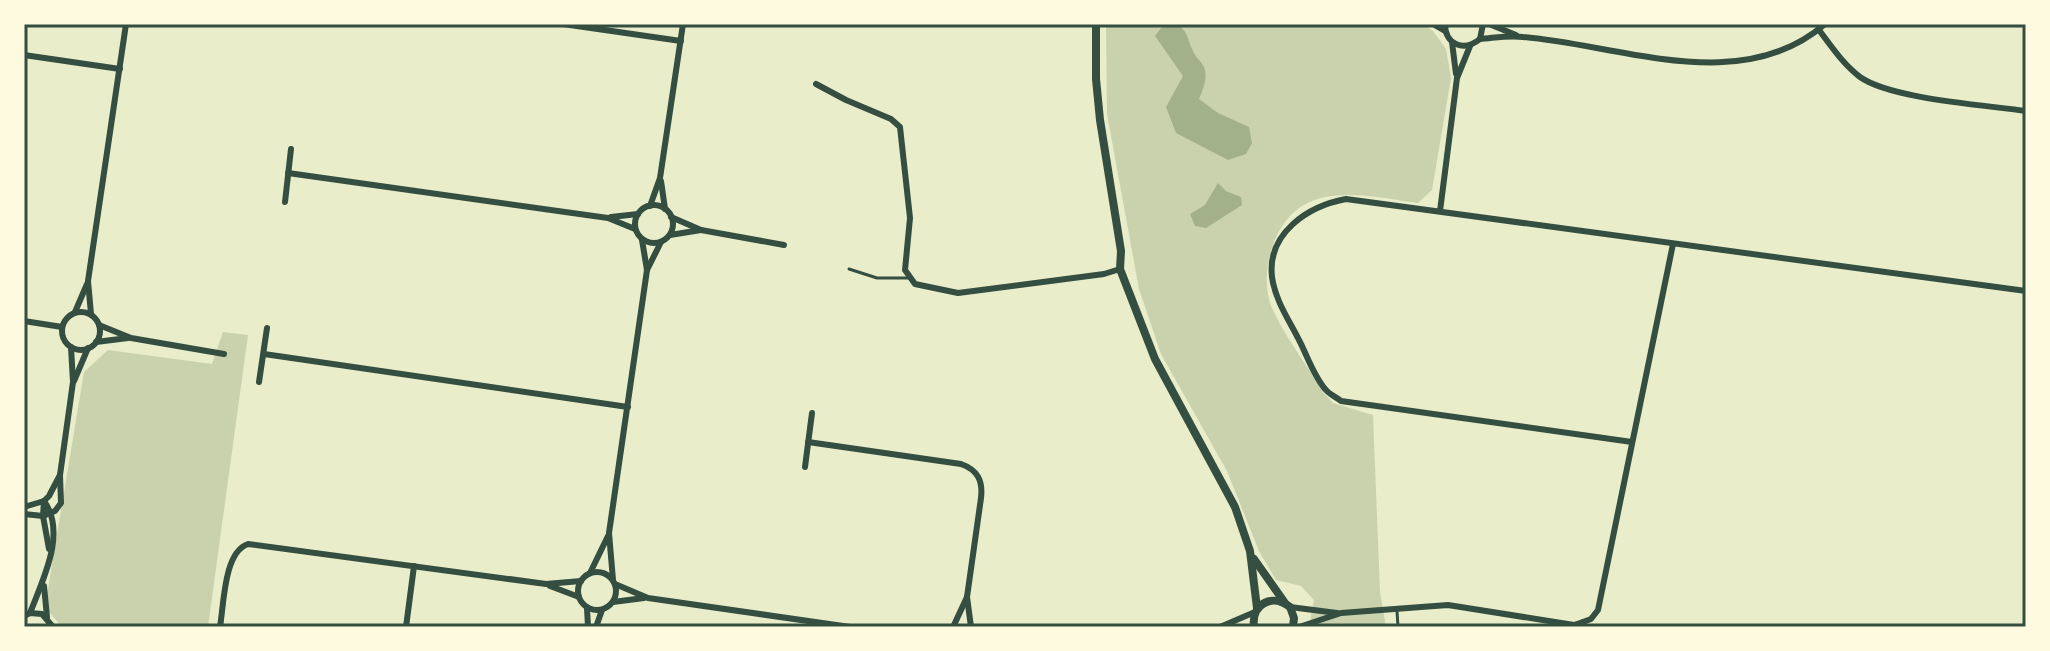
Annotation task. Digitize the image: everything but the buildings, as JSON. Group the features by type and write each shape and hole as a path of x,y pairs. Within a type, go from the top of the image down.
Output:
{"street":[{"path":"126,24 88,281 91,314 99,325 131,338 224,354"},
{"path":"563,24 681,41"},
{"path":"608,218 638,214 650,206 660,178 683,24"},
{"path":"1096,24 1096,79 1121,251 1120,269 1155,359 1235,507 1250,551 1288,606 1296,627 1341,613 1448,605 1574,625 1591,619 1598,610 1673,244"},
{"path":"1433,24 1445,28 1452,42 1457,78"},
{"path":"1480,39 1483,24"},
{"path":"1489,24 1520,36"},
{"path":"1440,211 1457,78 1470,46 1480,39 1520,36 1705,63 1740,62 1783,52 1825,24"},
{"path":"1819,30 1846,64 1863,79 1897,92 2026,111"},
{"path":"1452,42 1470,46"},
{"path":"24,55 120,69"},
{"path":"816,84 891,119 900,127 910,218 905,270 915,284 958,293 1104,274 1120,269"},
{"path":"285,202 291,149"},
{"path":"288,173 608,218 635,229 642,240 647,270 609,533 616,590 613,602"},
{"path":"660,178 665,209 673,223 670,235"},
{"path":"1632,442 1341,401 1326,390 1278,300 1272,267 1282,237 1301,216 1323,203 1346,199 2026,291"},
{"path":"650,206 665,209"},
{"path":"635,229 638,214"},
{"path":"671,217 701,230 784,245"},
{"path":"642,240 655,244 670,235 701,230"},
{"path":"647,270 661,242"},
{"path":"24,514 43,516 61,503 60,475 73,382 71,347 63,338 62,327 75,312 88,281"},
{"path":"75,312 91,314"},
{"path":"24,321 62,327"},
{"path":"96,342 99,325"},
{"path":"259,382 267,328"},
{"path":"73,382 88,348 96,342 131,338"},
{"path":"71,347 88,348"},
{"path":"264,354 628,407"},
{"path":"805,467 812,413"},
{"path":"808,442 961,464 975,471 982,483 982,491 967,597 971,627 952,626 967,597"},
{"path":"24,507 44,501 60,475"},
{"path":"44,501 52,512 55,539 43,582 27,614 47,617"},
{"path":"44,501 43,516 49,552"},
{"path":"220,627 231,560 241,546 248,544 546,584 581,581 590,573 609,533"},
{"path":"1250,551 1256,610 1254,627"},
{"path":"406,627 414,566"},
{"path":"590,573 603,573 614,582 648,598"},
{"path":"579,597 581,581"},
{"path":"43,582 47,617 53,627"},
{"path":"546,584 579,597 587,608 588,627"},
{"path":"596,627 602,610 613,602 648,598 850,627"},
{"path":"1220,627 1268,601 1341,613"},
{"path":"587,608 602,610"},
{"path":"781,627 782,617"}],"lane":[{"path":"849,269 877,278 910,278"},
{"path":"1397,608 1398,627"}],"shaded area":[{"path":"1106,24 1423,24 1433,31 1446,49 1451,78 1432,190 1418,203 1353,195 1313,200 1296,210 1283,225 1272,248 1267,270 1272,308 1323,392 1333,403 1373,415 1380,592 1386,627 1309,627 1314,600 1301,586 1276,580 1259,551 1227,471 1161,354 1139,289 1107,114"},
{"path":"1170,24 1183,29 1204,67 1205,80 1199,99 1218,113 1249,127 1252,143 1246,154 1228,160 1176,133 1166,107 1183,76 1155,36 1161,28"},
{"path":"1218,183 1226,191 1241,197 1242,205 1206,228 1195,226 1190,214 1205,205"},
{"path":"223,332 248,335 208,627 62,627 45,607 84,372 108,350 212,364"}]}
